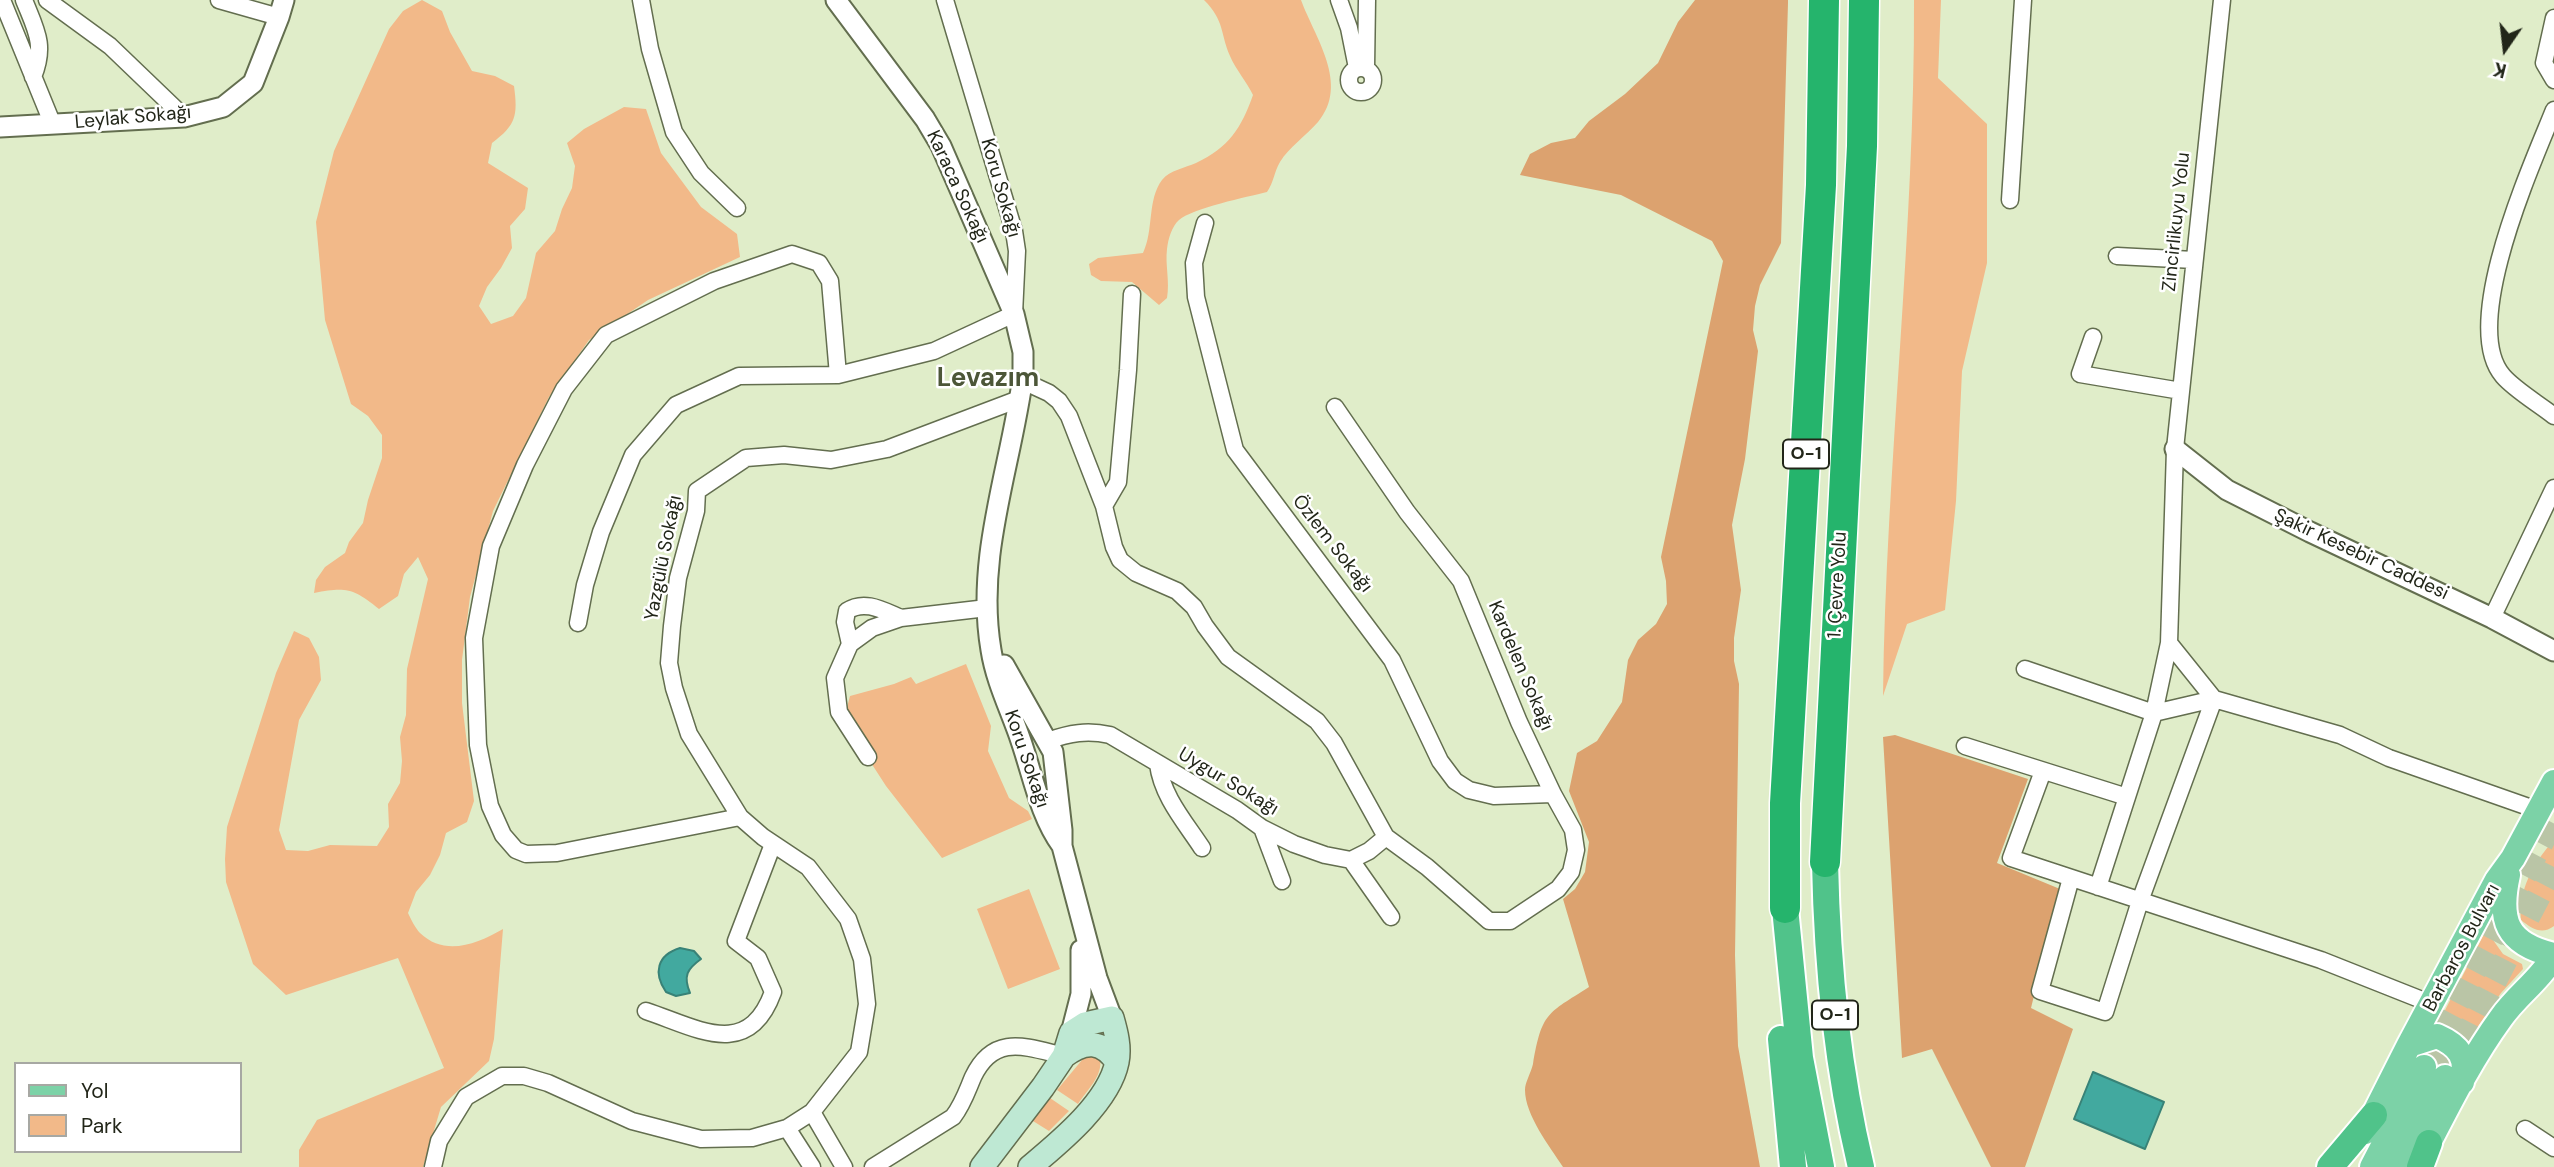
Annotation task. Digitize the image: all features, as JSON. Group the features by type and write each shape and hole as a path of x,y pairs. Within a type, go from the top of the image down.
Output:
{"highway":[{"name":"1. Çevre Yolu","path":"1821,1167 1800,1058 1785,908 1785,803 1821,185 1824,0"},
{"name":"1. Çevre Yolu","path":"1861,1167 1840,1066 1829,970 1825,862 1863,146 1864,0"},
{"path":"1785,908 1780,982 1782,1057 1793,1167"},
{"path":"2330,1167 2374,1115"}],"main road":[{"name":"Barbaros Bulvarı","path":"2346,1167 2497,880 2547,811 2554,782"},
{"path":"2372,1167 2444,1075 2542,974 2554,956 2538,951 2512,935 2504,918 2504,891 2513,858"},
{"path":"982,1167 1029,1109 1064,1056 1071,1033 1085,1024 1112,1018 1118,1047 1117,1062 1111,1080 1084,1116 1030,1167"},
{"path":"2396,1167 2444,1075 2465,1061 2453,1044 2437,1037 2409,1045"},
{"path":"1064,1056 1082,1046 1097,1045 1109,1050 1117,1062"},
{"path":"2422,1159 2444,1075"}],"street":[{"path":"24,0 39,37 40,58 33,77"},
{"path":"47,0 110,46 184,117"},
{"path":"219,0 281,8"},
{"path":"641,0 650,49 674,132 701,173 737,208"},
{"name":"Karaca Sokağı","path":"836,0 925,119 941,146 1014,314"},
{"name":"Koru Sokağı","path":"945,0 1014,231 1017,251 1014,314 1023,352 1021,390 991,543 986,608 988,629 996,675 1052,832 1062,846"},
{"path":"1339,0 1361,68 1367,0"},
{"path":"2010,200 2023,0"},
{"name":"Zincirlikuyu Yolu","path":"2098,887 2154,713 2169,643 2175,449 2222,0"},
{"path":"2,5 53,125"},
{"name":"Leylak Sokağı","path":"0,127 184,117 223,107 253,82 281,8"},
{"path":"2554,18 2544,63 2554,80"},
{"path":"2554,110 2510,218 2490,309 2490,348 2502,375 2554,416"},
{"name":"Özlem Sokağı","path":"1205,223 1194,263 1196,297 1235,450 1392,660 1440,761 1455,781 1469,790 1494,796 1553,794"},
{"path":"740,817 557,853 526,854 516,850 503,835 491,806 478,745 474,638 491,546 525,465 564,389 606,335 714,281 792,254 819,263 830,281 838,375"},
{"path":"2117,256 2194,260"},
{"path":"1104,506 1118,482 1132,294"},
{"path":"578,623 585,585 600,532 634,455 676,405 739,376 838,375 934,351 1014,314"},
{"path":"2093,337 2080,374 2181,391"},
{"path":"1021,390 1049,393 1064,408 1104,506 1120,560 1136,573 1177,591 1194,607 1228,657 1317,721 1334,743 1386,837 1351,860 1391,917"},
{"name":"Yazgülü Sokağı","path":"433,1167 439,1141 466,1097 502,1076 524,1076 548,1083 632,1121 701,1139 752,1138 787,1128 812,1112 859,1052 867,1004 862,959 849,919 808,867 773,844 740,817 689,734 674,688 670,663 678,578 696,511 697,491 746,458 784,455 831,460 887,449 1021,390"},
{"name":"Kardelen Sokağı","path":"1335,407 1407,512 1461,581 1519,722 1573,830 1576,850 1571,872 1558,889 1532,909 1510,921 1489,921 1427,867 1386,837"},
{"name":"Şakir Kesebir Caddesi","path":"2175,449 2227,490 2492,618 2554,651"},
{"path":"2492,618 2554,488"},
{"path":"850,644 845,622 847,611 855,606 877,607 901,618"},
{"path":"868,757 839,712 835,678 850,644 872,628 901,618 986,608"},
{"name":"Koru Sokağı","path":"988,629 1010,677 1053,752 1062,846 1097,978 1112,1018"},
{"path":"2169,643 2214,699"},
{"path":"2025,670 2154,713 2214,699 2340,735 2389,758 2547,811"},
{"path":"2071,878 2040,991 2105,1012 2140,901 2214,699"},
{"name":"Uygur Sokağı","path":"1046,739 1093,731 1110,735 1237,810 1262,828 1294,844 1325,855 1351,860"},
{"path":"1022,743 1046,739"},
{"path":"1965,746 2127,797"},
{"path":"1158,764 1160,779 1168,797 1202,848"},
{"path":"1030,771 1045,770 1055,765"},
{"path":"2043,771 2011,858 2321,960 2432,1004"},
{"path":"1262,828 1282,881"},
{"path":"646,1011 726,1035 753,1026 766,1010 773,992 758,958 736,941 773,844"},
{"name":"Koru Sokağı","path":"1071,1033 1081,994 1081,921"},
{"path":"873,1167 953,1117 986,1056 1000,1048 1016,1045 1064,1056"},
{"path":"812,1112 844,1167"},
{"path":"787,1128 812,1167"},
{"path":"2525,1129 2554,1148"}],"green space":[{"path":"422,0 442,11 450,32 472,71 495,76 514,86 514,119 506,131 492,143 488,163 528,188 525,209 510,226 512,248 487,287 479,306 491,324 513,316 526,298 536,253 555,231 572,188 575,166 567,143 584,129 624,107 646,109 661,153 701,207 737,234 740,257 648,300 589,340 549,397 493,511 470,597 462,660 462,703 474,801 467,822 446,833 440,855 430,875 416,892 408,913 420,933 440,945 461,946 503,929 494,1039 489,1061 441,1107 423,1167 299,1167 299,1150 317,1120 444,1068 398,958 286,995 253,964 226,882 225,859 227,827 276,673 294,631 309,638 319,657 321,680 299,720 279,830 286,850 308,851 330,845 377,846 389,827 388,804 400,783 400,737 406,715 407,669 428,579 418,557 404,574 398,596 379,609 349,591 314,593 316,580 325,567 345,553 349,542 363,523 382,458 382,435 368,416 351,404 325,320 316,222 334,151 389,29 403,11"},
{"path":"1204,0 1301,0 1327,61 1331,92 1327,107 1318,122 1284,157 1267,192 1208,207 1179,220 1168,241 1167,298 1159,305 1132,282 1101,281 1091,275 1089,264 1098,258 1143,253 1154,197 1162,180 1217,150 1232,136 1248,107 1253,95 1230,56 1216,14"},
{"path":"1914,0 1941,0 1938,78 1987,124 1987,263 1962,371 1956,501 1945,610 1907,624 1883,696 1889,522 1910,174"},
{"path":"966,664 991,726 988,751 1009,798 1028,811 1032,819 942,858 886,786 845,715 850,696 911,677 916,684"},
{"path":"2554,840 2554,926 2541,930 2521,920 2522,898 2534,867"},
{"path":"1029,889 1060,969 1008,989 977,909"},
{"path":"2486,930 2503,954 2522,964 2523,969 2501,993 2470,1038 2450,1023 2439,1022"},
{"path":"1087,1054 1094,1054 1100,1059 1099,1071 1078,1104 1057,1090"},
{"path":"1050,1098 1069,1111 1049,1131 1033,1121"}],"shaded area":[{"path":"1695,0 1788,0 1781,243 1760,285 1755,306 1753,330 1758,351 1745,459 1732,525 1741,590 1734,638 1734,661 1739,684 1735,955 1738,1046 1760,1167 1563,1167 1529,1110 1525,1090 1544,1024 1555,1010 1589,987 1563,899 1575,889 1585,872 1589,842 1569,791 1577,753 1597,741 1622,702 1628,660 1638,640 1656,624 1667,604 1661,557 1723,261 1712,241 1621,195 1520,175 1530,154 1551,143 1575,138 1589,121 1625,94 1658,63 1678,22"},
{"path":"1895,735 2028,779 1997,863 2060,889 2031,1008 2073,1029 2025,1167 1991,1167 1932,1049 1902,1058 1883,737"}],"water":[{"path":"680,948 694,951 701,959 688,973 690,993 676,996 666,992 659,972 666,955"},
{"path":"2093,1072 2164,1102 2145,1149 2074,1119"}],"tunnel":[{"path":"2424,1067 2554,819"},
{"path":"2445,1077 2554,867"}],"district":[{"name":"Levazım","path":"988,379"}]}
